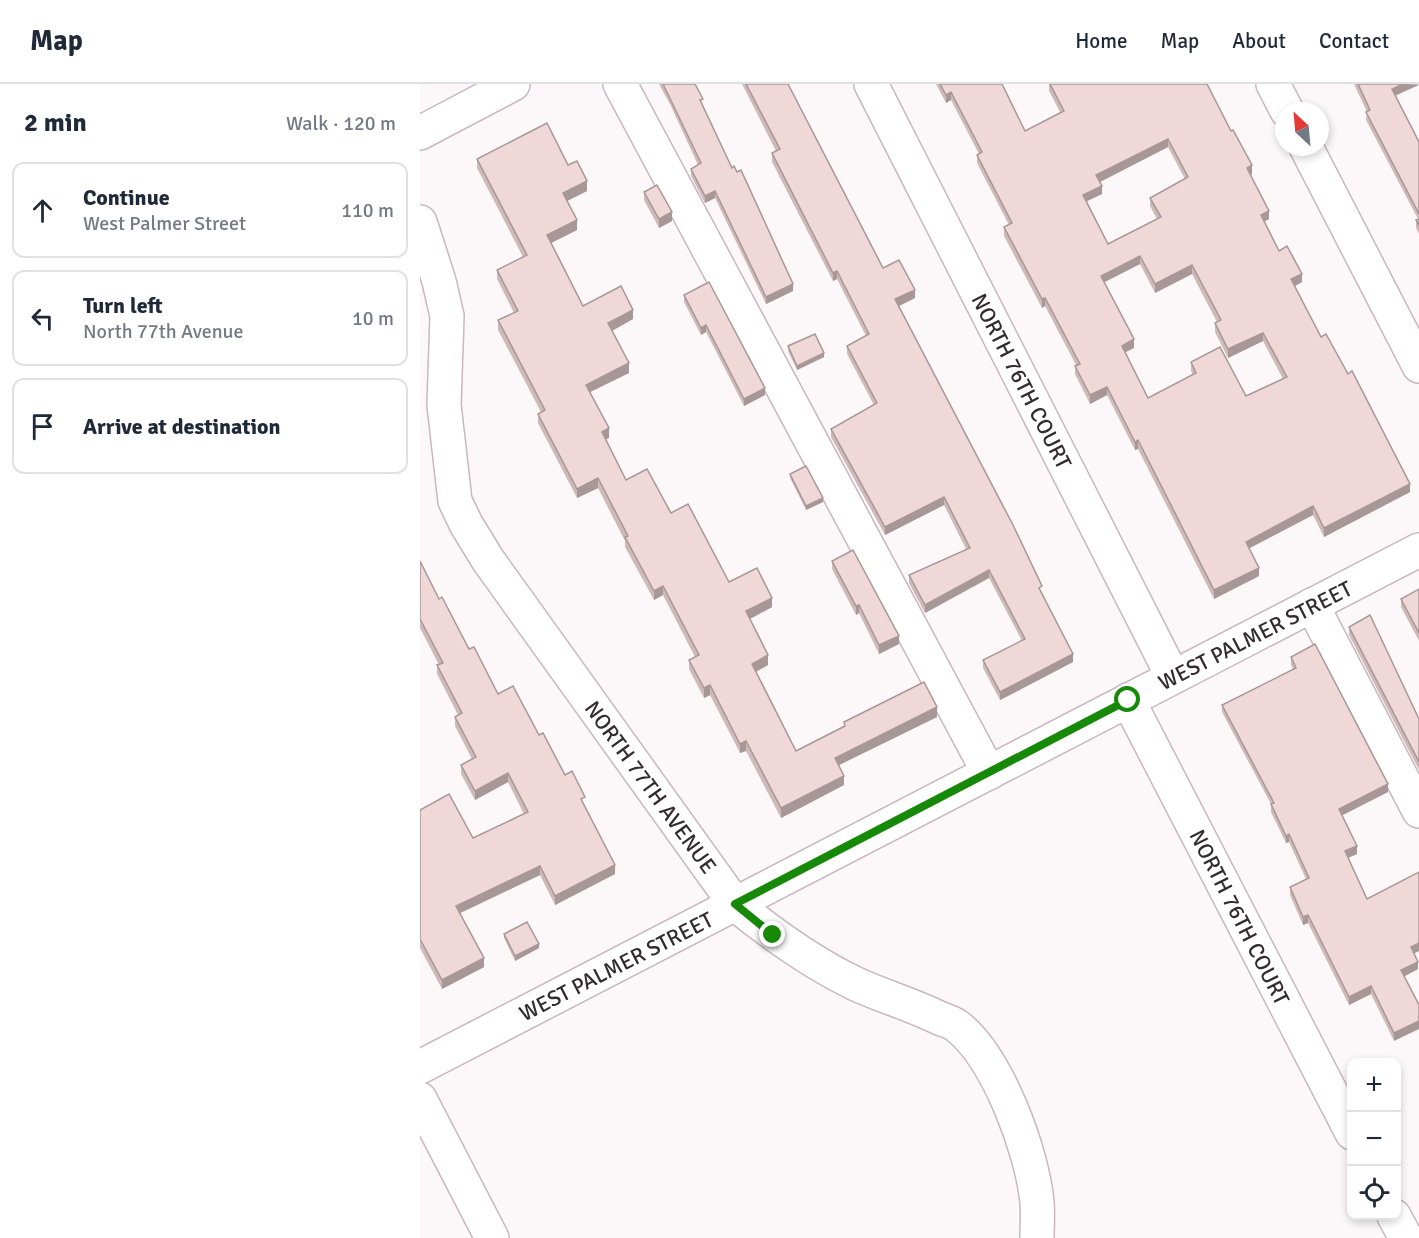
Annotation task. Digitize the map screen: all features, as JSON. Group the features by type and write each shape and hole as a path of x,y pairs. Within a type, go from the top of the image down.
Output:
{"street":[{"path":"420,133 513,84"},
{"path":"620,84 988,773"},
{"name":"NORTH 76TH COURT","path":"872,84 1173,677"},
{"path":"1273,84 1282,102"},
{"path":"1311,156 1419,366"},
{"name":"NORTH 77TH AVENUE","path":"420,222 440,281 447,316 444,405 455,501 466,524 488,560 735,904 773,935 814,962 857,984 957,1026 980,1052 1001,1086 1023,1137 1037,1200 1037,1238"},
{"name":"WEST PALMER STREET","path":"420,1067 1419,550"},
{"path":"1312,605 1419,811"},
{"name":"NORTH 76TH COURT","path":"1128,700 1347,1123"},
{"path":"420,1099 492,1238"},
{"path":"1397,1220 1406,1238"}],"building":[{"path":"663,84 695,84 703,99 700,100 732,168 734,166 737,172 741,170 793,284 766,297 715,191 705,196 691,169 701,163"},
{"path":"746,84 788,84 883,268 899,260 915,290 895,299 1013,525 1042,586 1039,588 1073,654 1000,692 983,660 1025,639 989,570 925,605 909,575 970,548 944,497 885,527 831,429 877,403 847,346 869,334 837,271 833,273 772,153 780,149"},
{"path":"940,84 1002,84 1025,131 1064,111 1050,84 1207,84 1231,131 1233,130 1252,165 1247,168 1269,211 1261,215 1279,251 1287,246 1302,274 1291,279 1321,337 1326,334 1348,374 1352,371 1410,484 1324,528 1313,506 1246,542 1259,568 1214,590 1138,440 1135,442 1107,387 1090,395 1075,366 1080,364 1004,227 1012,223 977,155 982,152 951,92 946,95","holes":["1168,139 1188,177 1150,198 1161,217 1108,244 1083,195 1102,186 1096,175","1140,256 1155,284 1192,265 1221,320 1215,323 1228,349 1263,333 1287,377 1246,396 1220,347 1191,362 1196,373 1148,398 1122,346 1134,339 1101,276"]},
{"path":"1358,84 1403,84 1392,89 1419,142 1419,214 1366,112 1370,110"},
{"path":"547,123 568,165 577,161 587,181 563,193 577,220 547,235 583,306 621,286 633,310 608,323 629,363 586,385 609,428 602,432 626,480 647,469 671,513 688,504 729,582 757,568 772,598 746,611 768,655 752,664 796,751 845,726 844,722 924,682 937,707 835,758 844,776 781,808 746,741 740,744 710,685 704,688 689,660 699,655 663,586 654,591 625,537 628,536 598,478 577,489 538,414 545,410 498,320 518,311 497,270 527,255 477,159"},
{"path":"657,185 672,212 659,219 644,192"},
{"path":"709,282 765,388 744,399 706,325 701,328 684,295"},
{"path":"815,334 824,353 797,366 788,346"},
{"path":"806,466 823,498 806,506 790,474"},
{"path":"853,550 899,636 879,645 859,605 856,606 832,561"},
{"path":"420,561 439,599 442,597 469,649 474,647 498,694 513,686 539,735 543,733 565,775 572,771 585,797 581,799 615,865 555,896 540,866 456,906 484,958 442,980 420,939 420,810 449,794 473,838 528,812 508,773 475,791 461,765 476,757 455,717 462,713 437,665 443,663 420,619"},
{"path":"1419,589 1419,633 1401,599"},
{"path":"1370,615 1419,719 1419,762 1349,627"},
{"path":"1315,644 1388,784 1339,809 1357,846 1345,851 1367,899 1419,872 1419,943 1411,947 1418,962 1401,970 1419,1005 1419,1021 1394,1033 1371,986 1349,997 1308,915 1303,917 1290,887 1309,878 1289,834 1286,836 1271,804 1274,803 1222,705 1296,668 1291,657"},
{"path":"527,922 539,944 515,956 504,934"}],"route":[{"path":"773,935 735,904 1128,700"}]}
